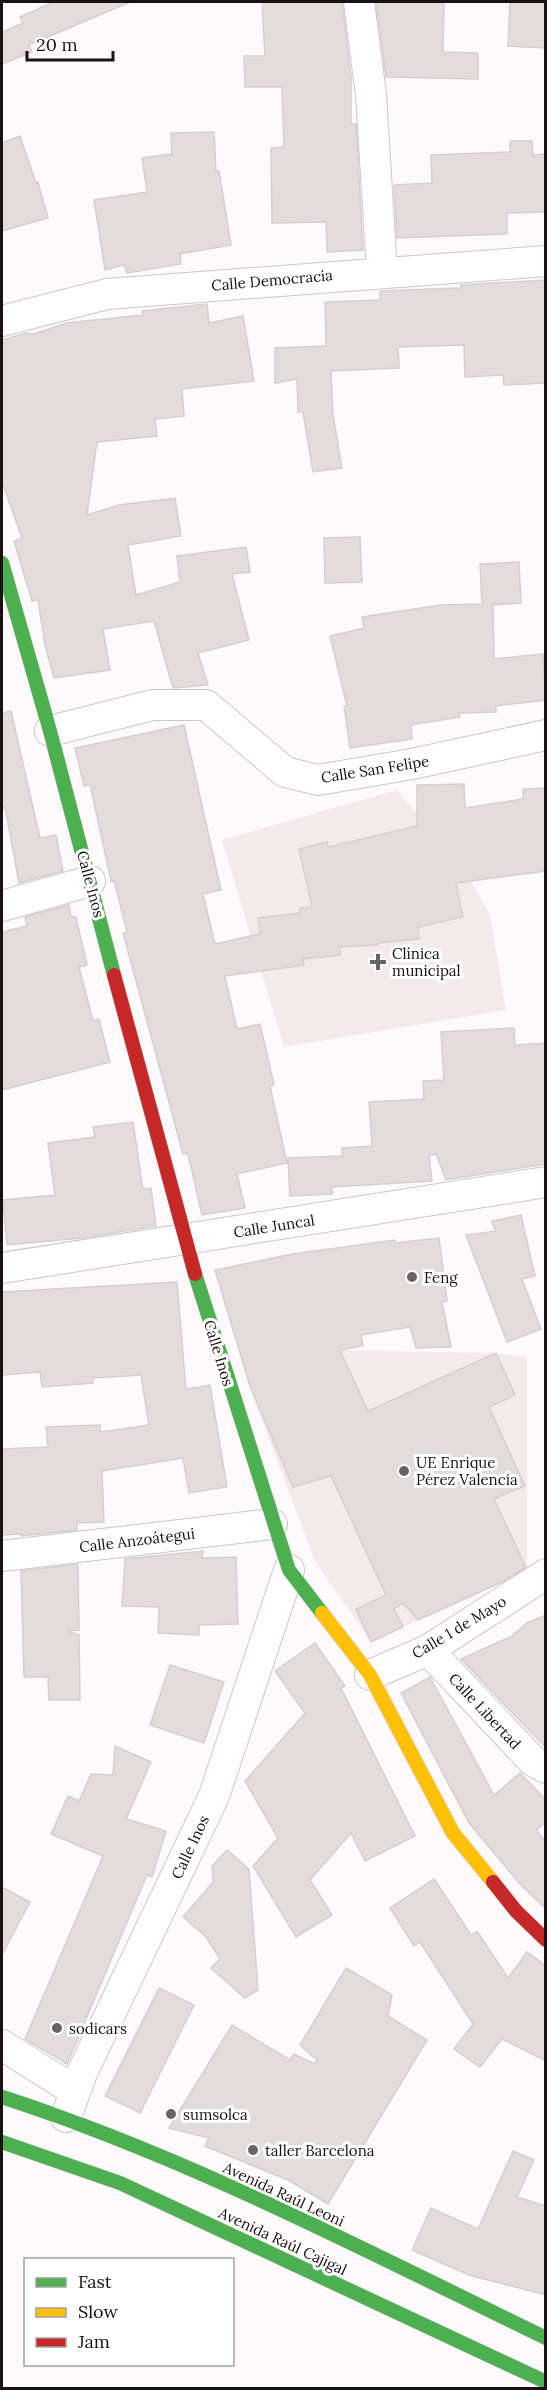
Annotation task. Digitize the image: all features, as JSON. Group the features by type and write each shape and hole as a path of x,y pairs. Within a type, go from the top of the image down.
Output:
{"street":[{"path":"359,2 371,95 382,272"},
{"name":"Calle Democracia","path":"2,321 107,294 546,261"},
{"name":"Calle Inos","path":"2,563 50,731 184,1241 272,1524 289,1570 214,1796 70,2104"},
{"name":"Calle San Felipe","path":"50,731 153,705 206,705 285,772 318,780 412,764 546,735"},
{"path":"2,906 90,881"},
{"name":"Calle Juncal","path":"2,1268 546,1182"},
{"name":"Calle Anzoátegui","path":"2,1556 272,1524"},
{"path":"289,1570 370,1675 453,1833 516,1911 546,1940"},
{"name":"Calle 1 de Mayo","path":"370,1675 428,1650 546,1574"},
{"name":"Calle Libertad","path":"428,1650 533,1761 546,1768"},
{"path":"2,2046 70,2104"},
{"name":"Avenida Raúl Leoni","path":"2,2097 70,2104 146,2150 297,2218 494,2318 546,2338"},
{"name":"Avenida Raúl Cajigal","path":"2,2142 120,2183 481,2345 546,2382"}],"shaded area":[{"name":"Clínica municipal","path":"397,790 465,871 490,915 506,1010 284,1047 222,840"},
{"name":"UE Enrique Pérez Valencia","path":"340,1350 496,1353 527,1357 527,1570 371,1642 315,1561 247,1381"}],"building":[{"path":"53,2 130,2 29,45 32,52 2,64 2,32 23,23 20,17"},
{"path":"262,2 342,2 351,76 351,124 356,124 363,250 327,252 326,222 272,223 271,148 284,147 282,87 245,87 244,56 265,56"},
{"path":"376,2 444,2 443,52 478,53 478,79 386,77"},
{"path":"510,2 546,2 546,48 508,46"},
{"path":"214,132 216,171 219,171 231,245 180,254 181,264 127,273 124,265 105,270 94,200 147,192 142,158 172,154 171,133"},
{"path":"20,136 36,183 38,182 48,218 2,231 2,143"},
{"path":"510,141 532,141 533,155 546,154 546,212 507,213 507,234 397,238 394,185 432,183 431,155 510,152"},
{"path":"546,280 546,383 504,385 503,375 465,377 464,345 398,347 399,368 331,371 333,415 342,468 313,472 303,412 298,412 297,379 275,383 275,348 326,346 325,302 380,300 380,291 461,288 461,285"},
{"path":"207,304 209,323 243,316 254,381 182,389 184,416 155,419 157,436 97,442 87,515 119,505 175,498 181,536 128,545 136,595 180,582 177,556 246,547 250,572 232,574 249,640 198,653 208,685 173,688 154,621 103,629 110,670 54,678 45,645 38,600 32,601 14,541 22,538 2,482 2,340 26,333 34,334 66,323 143,315 142,311"},
{"path":"360,537 362,582 325,583 324,538"},
{"path":"519,562 521,603 493,605 494,659 543,654 546,700 496,706 496,712 459,713 460,717 411,725 412,739 350,748 344,706 347,706 330,636 364,628 362,617 441,605 482,604 480,564"},
{"path":"11,711 40,838 56,835 63,871 19,883 5,807 2,808 2,713"},
{"path":"184,725 221,890 203,894 215,944 260,934 258,918 300,913 300,908 312,907 299,849 327,842 328,847 417,826 417,785 464,784 465,808 523,799 523,789 546,788 546,871 456,883 463,917 418,927 419,939 378,943 378,945 340,947 340,955 303,959 304,965 225,976 237,1029 260,1024 274,1085 270,1086 287,1163 237,1174 245,1208 202,1215 188,1154 183,1154 123,933 127,932 114,880 111,881 90,784 84,786 75,748"},
{"path":"69,905 71,917 76,917 87,965 79,967 93,1021 99,1019 110,1062 2,1090 2,932 27,926 25,917"},
{"path":"514,1028 515,1045 546,1043 546,1164 446,1180 436,1154 429,1156 432,1181 332,1187 332,1194 290,1196 288,1158 342,1156 342,1148 372,1146 369,1102 424,1099 423,1081 444,1080 441,1032"},
{"path":"133,1122 143,1189 151,1188 156,1226 82,1238 7,1245 3,1200 55,1195 48,1143 95,1137 93,1127"},
{"path":"521,1215 535,1276 522,1279 541,1329 507,1342 466,1235 495,1231 492,1221"},
{"name":"UE Enrique Pérez Valencia","path":"439,1238 447,1301 442,1302 451,1347 416,1348 410,1327 361,1335 363,1346 340,1350 368,1411 496,1353 515,1395 489,1407 525,1486 494,1499 526,1567 502,1582 418,1620 403,1603 394,1609 403,1627 371,1642 356,1609 386,1595 331,1476 293,1487 250,1386 215,1270 292,1254 395,1240 396,1243"},
{"path":"177,1282 186,1389 210,1385 227,1487 189,1493 183,1458 102,1471 104,1522 77,1523 77,1530 21,1536 21,1534 2,1535 2,1449 48,1447 46,1427 100,1425 100,1432 149,1425 141,1375 93,1378 93,1383 42,1387 40,1372 2,1375 2,1292"},
{"path":"203,1551 202,1558 236,1557 238,1624 199,1625 199,1635 158,1633 159,1607 122,1606 125,1559"},
{"path":"78,1564 79,1630 67,1631 79,1635 80,1700 49,1700 48,1677 24,1677 21,1571"},
{"path":"546,1615 546,1748 461,1659 512,1636 527,1623"},
{"path":"315,1643 345,1686 341,1688 415,1836 365,1861 351,1833 310,1880 332,1915 296,1937 253,1866 278,1838 245,1781 305,1713 275,1671"},
{"path":"170,1665 224,1682 204,1743 150,1725"},
{"path":"430,1677 494,1795 520,1773 546,1800 546,1822 536,1830 546,1842 546,1909 519,1883 469,1823 401,1693"},
{"path":"115,1746 151,1762 126,1819 166,1831 152,1877 147,1875 67,2064 25,2039 103,1856 51,1834 68,1796 79,1801 91,1774 113,1775"},
{"path":"227,1850 249,1869 258,1990 245,1998 211,1968 220,1959 206,1937 183,1917 213,1882 212,1866"},
{"path":"434,1879 471,1935 477,1931 508,1978 527,1952 546,1966 546,2061 502,2039 480,2067 454,2049 473,2024 420,1942 414,1946 390,1908"},
{"path":"2,1887 30,1902 2,1955"},
{"path":"346,1968 392,1995 388,2016 427,2040 328,2204 288,2180 205,2146 209,2138 169,2128 232,2025 290,2060 294,2054 315,2064 317,2060 300,2045"},
{"path":"159,1988 194,2005 140,2113 105,2096"},
{"path":"513,2151 534,2160 517,2197 546,2206 546,2295 469,2275 412,2250 431,2208 478,2229"}],"traffic: fast":[{"path":"2,563 50,731 114,975"},
{"path":"195,1274 289,1570 322,1613"},
{"path":"2,2097 72,2121 210,2177 546,2338"},
{"path":"2,2142 120,2183 546,2382"}],"traffic: slow":[{"path":"322,1613 370,1675 453,1833 493,1882"}],"traffic: jam":[{"path":"114,975 195,1274"},
{"path":"493,1882 516,1911 546,1940"}],"place":[{"name":"Clínica municipal","path":"378,962"},
{"name":"Feng","path":"412,1277"},
{"name":"UE Enrique Pérez Valencia","path":"404,1471"},
{"name":"sodicars","path":"57,2028"},
{"name":"sumsolca","path":"171,2114"},
{"name":"taller Barcelona","path":"253,2150"}]}
